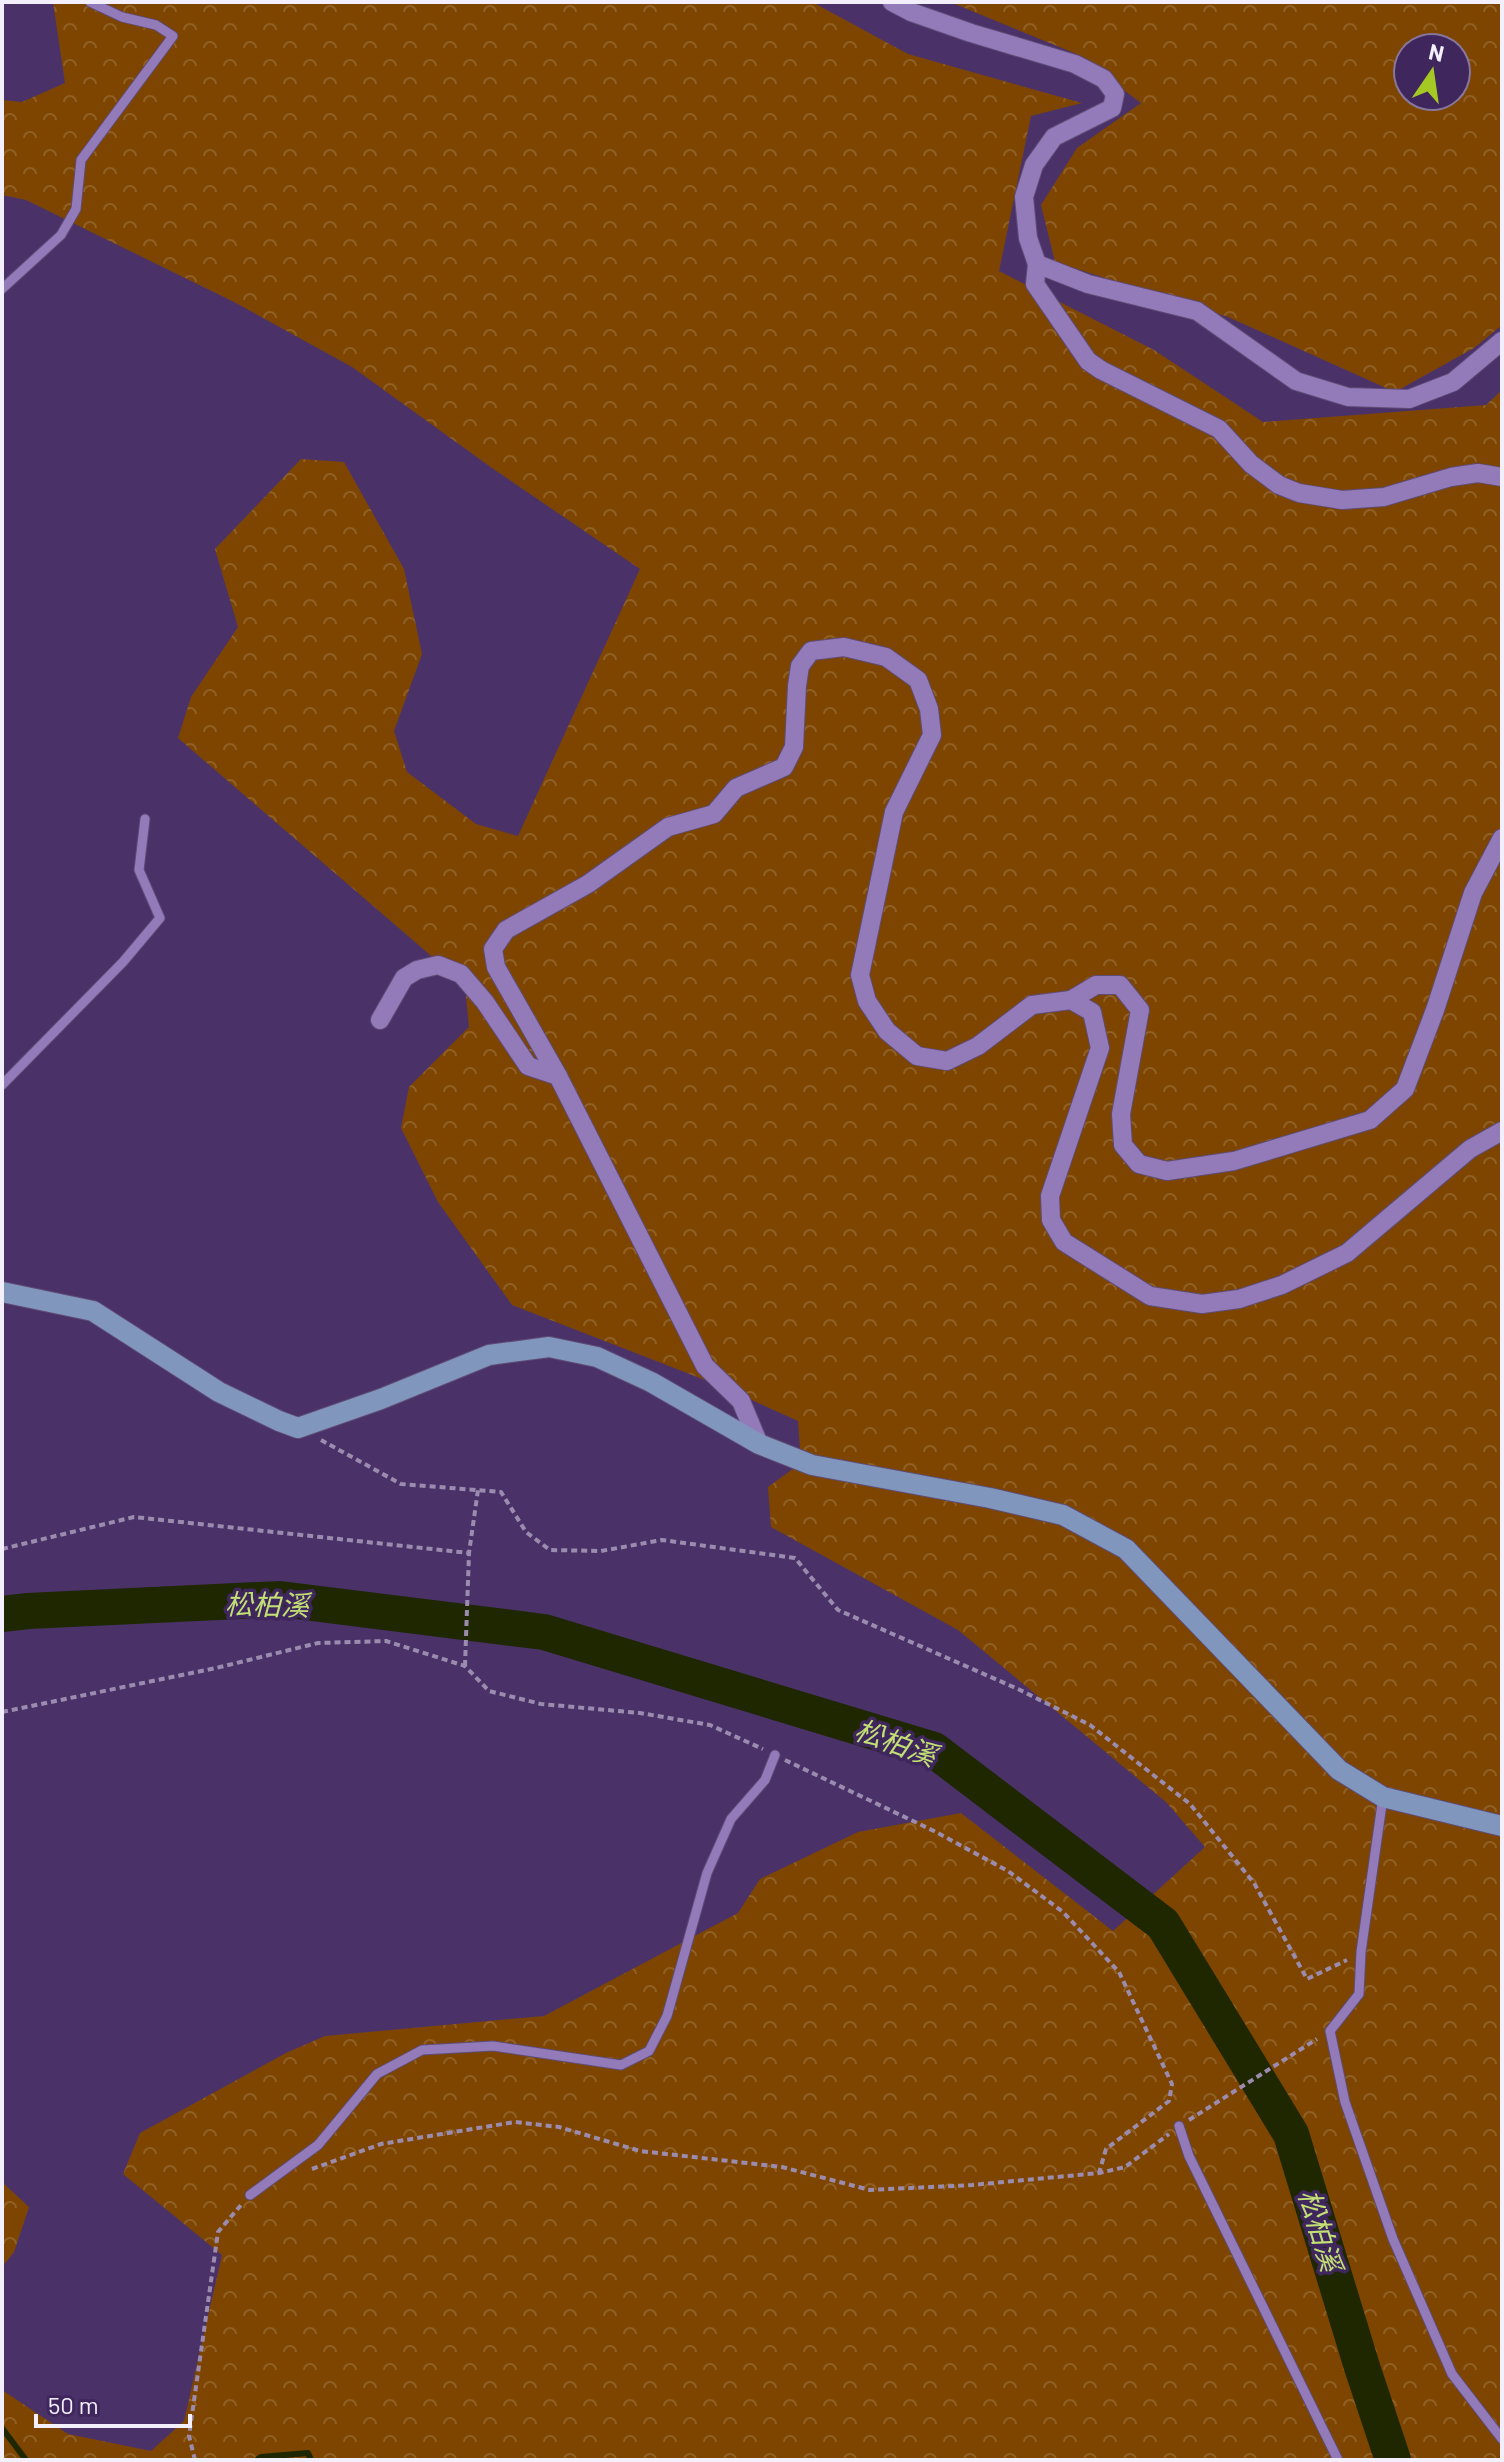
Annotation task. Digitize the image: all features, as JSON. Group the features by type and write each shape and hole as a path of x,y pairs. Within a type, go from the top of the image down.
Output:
{"main road":[{"path":"2,1292 93,1311 219,1392 298,1428 381,1399 489,1355 549,1347 597,1357 651,1382 759,1444 812,1465 990,1498 1063,1515 1126,1549 1339,1770 1383,1797 1502,1826"}],"street":[{"path":"892,2 971,33 1075,64 1104,79 1115,94 1112,108 1054,137 1034,165 1024,197 1028,238 1037,264 1035,284 1088,361 1219,429 1251,464 1279,485 1299,493 1342,500 1384,497 1451,477 1478,473 1502,477"},
{"path":"1037,264 1088,284 1197,311 1296,381 1348,397 1409,399 1453,382 1502,341"},
{"path":"759,1444 741,1401 705,1366 558,1076 496,967 493,949 506,930 588,884 668,827 714,814 736,788 784,767 794,747 800,666 811,651 844,647 886,657 918,680 929,709 932,735 894,812 860,975 867,1001 887,1031 917,1056 947,1061 978,1046 1032,1005 1071,1000 1096,985 1120,985 1140,1010 1121,1114 1123,1145 1139,1164 1167,1171 1234,1161 1370,1120 1405,1089 1435,1010 1473,893 1502,838"},
{"path":"380,1020 404,978 417,970 438,965 461,974 485,1002 528,1066 558,1076"},
{"path":"1071,1000 1092,1012 1100,1048 1050,1196 1051,1220 1064,1242 1150,1296 1202,1304 1239,1299 1282,1285 1347,1253 1470,1149 1502,1131"}],"lane":[{"path":"2,289 61,235 76,209 81,160 173,36 156,25 122,17 90,2"},
{"path":"2,1085 123,962 160,918 139,870 145,819"},
{"path":"250,2195 318,2145 377,2074 422,2050 493,2046 621,2065 649,2051 667,2016 707,1873 731,1819 765,1780 775,1755"},
{"path":"1383,1797 1361,1952 1359,1994 1330,2031 1345,2102 1393,2239 1452,2374 1502,2439"},
{"path":"1179,2126 1189,2156 1338,2460"}],"path":[{"path":"298,1428 401,1484 501,1492 526,1532 550,1550 601,1551 662,1540 795,1558 838,1610 1018,1689 1090,1725 1190,1804 1254,1883 1307,1979 1361,1952"},
{"path":"465,1666 469,1553 478,1490"},
{"path":"2,1549 134,1517 469,1553"},
{"path":"2,1712 216,1668 318,1643 386,1641 465,1666 489,1691 541,1704 640,1713 710,1725 934,1831 1008,1871 1063,1912 1119,1972 1172,2084 1169,2101 1106,2149 1099,2173"},
{"path":"309,2170 381,2144 515,2122 559,2127 640,2151 782,2167 870,2190 972,2185 1099,2173 1125,2167 1179,2126 1330,2031"},
{"path":"195,2460 189,2436 218,2232 250,2195"}],"green space":[{"path":"53,2 812,2 908,54 1082,103 1031,116 999,271 1154,350 1263,422 1486,405 1502,390 1502,2460 2,2460 2,2390 68,2434 151,2451 184,2421 222,2255 123,2174 140,2133 286,2053 325,2036 544,2016 738,1913 760,1879 858,1832 961,1813 1113,1931 1205,1847 1166,1802 958,1630 771,1527 768,1487 801,1463 798,1421 723,1387 512,1305 438,1202 401,1128 409,1087 469,1027 465,985 178,738 191,697 238,627 215,549 301,459 344,462 404,569 422,654 394,731 407,772 476,824 518,836 640,569 352,367 234,302 26,200 2,195 2,100 22,102 65,83"},
{"path":"950,2 1502,2 1502,325 1474,348 1395,392 1228,317 1055,262 1041,205 1077,148 1141,103 1074,53"},
{"path":"2,2182 29,2207 14,2252 2,2267"}],"waterway":[{"name":"松柏溪","path":"2,1614 280,1599 544,1632 934,1750 1163,1924 1291,2134 1393,2460"},
{"path":"2,2428 26,2460"},
{"path":"257,2460 261,2457 308,2453 311,2460"}]}
